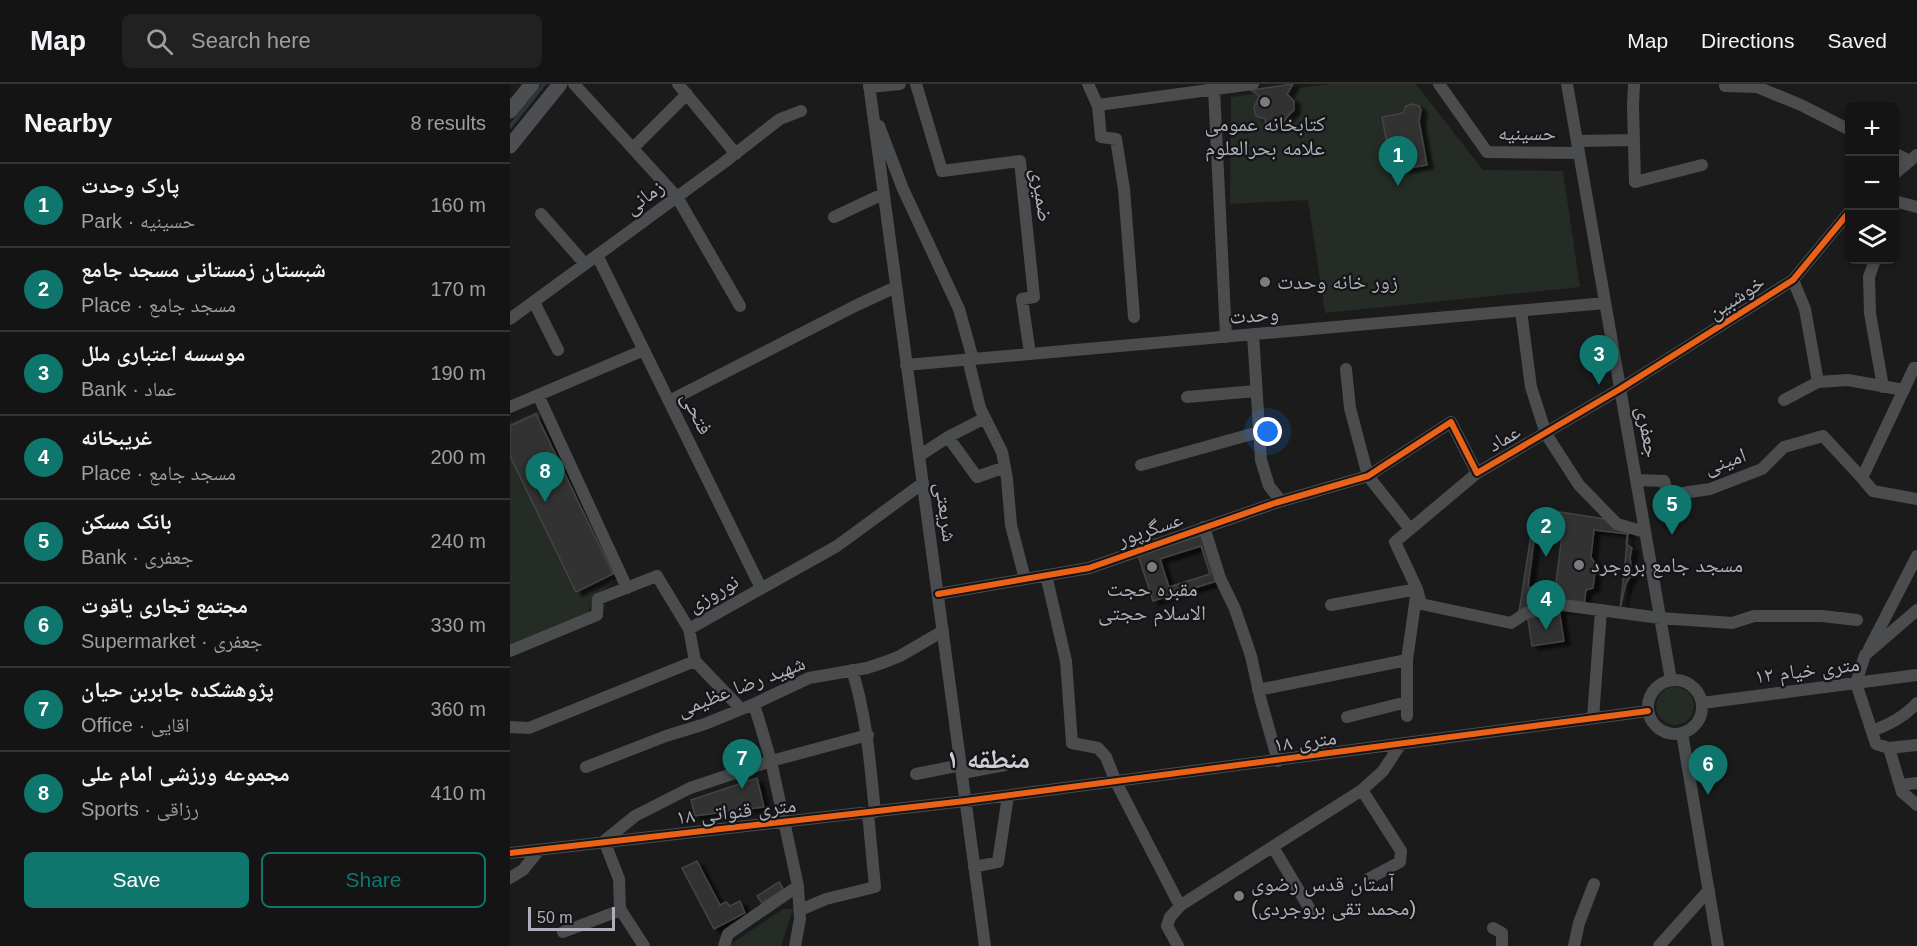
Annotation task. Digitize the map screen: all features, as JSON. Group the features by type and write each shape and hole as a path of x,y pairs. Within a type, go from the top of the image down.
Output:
{"main road":[{"path":"510,146 560,84"},
{"path":"510,111 528,85"}],"street":[{"path":"574,84 677,197 740,306"},
{"path":"678,84 736,153"},
{"path":"869,86 900,84"},
{"name":"ضمیری","path":"916,84 942,171 1020,161 1034,297 1022,299 1030,354"},
{"path":"1088,84 1098,105 1101,137 1116,139 1124,189 1134,317"},
{"path":"1098,105 1253,84"},
{"name":"حسینیه","path":"1439,84 1487,152 1578,147"},
{"name":"جعفری","path":"1567,84 1671,680"},
{"path":"1634,84 1635,182 1702,165"},
{"path":"1726,84 1725,86 1757,87 1802,105 1845,127"},
{"name":"شریعتی","path":"869,86 985,946"},
{"path":"1214,89 1226,337"},
{"path":"633,148 687,94"},
{"path":"871,104 903,189 958,309 980,408 1002,452 1011,525 1025,579"},
{"name":"زمانی","path":"510,319 780,119 801,111"},
{"path":"1578,147 1634,140"},
{"path":"1899,172 1913,158"},
{"path":"834,217 883,194"},
{"path":"1899,202 1917,207"},
{"path":"541,214 585,264"},
{"name":"خوشبین","path":"1620,389 1793,280 1845,217"},
{"name":"فتحی","path":"597,255 761,588"},
{"path":"1874,264 1869,277 1870,313 1883,387"},
{"path":"1793,280 1805,309 1818,382"},
{"path":"669,401 857,304 896,287"},
{"path":"534,302 558,350"},
{"name":"وحدت","path":"906,364 1605,303"},
{"path":"1521,311 1530,387 1546,434 1579,485 1617,524 1645,532"},
{"path":"1253,334 1261,460 1269,486 1281,501"},
{"path":"510,407 644,350"},
{"path":"1917,368 1914,368 1862,478 1873,491 1917,499"},
{"path":"1346,369 1350,408 1368,476 1410,529"},
{"path":"1784,400 1818,382 1848,380 1904,390"},
{"name":"عماد","path":"1368,476 1451,422 1477,473 1620,389"},
{"path":"1187,397 1256,392"},
{"path":"538,395 627,588"},
{"path":"919,456 948,437 985,418"},
{"path":"1142,465 1259,432"},
{"name":"امینی","path":"1637,480 1664,481 1668,495 1710,489 1762,469 1784,447 1823,436 1862,478"},
{"path":"948,437 976,477 1005,467"},
{"path":"1477,473 1395,542 1417,589 1420,604 1511,623 1526,613 1562,605 1660,618 1732,623 1754,616 1822,616 1857,621"},
{"name":"عسگرپور","path":"938,594 1089,567 1281,501 1368,476"},
{"name":"نوروزی","path":"510,651 597,615 598,599 657,576 689,628 837,546 922,483"},
{"path":"1204,527 1220,578 1235,609 1251,656 1278,761"},
{"path":"1917,556 1865,656 1856,683 1872,730 1902,792 1917,805"},
{"path":"1046,575 1066,661 1072,743 1098,748 1106,757 1116,782 1180,906"},
{"path":"1331,605 1417,589"},
{"path":"1407,716 1407,660 1417,589"},
{"path":"1593,718 1601,610"},
{"path":"1865,656 1917,610"},
{"path":"689,628 695,661 741,710"},
{"name":"شهید رضا عظیمی","path":"586,767 741,710 801,681 867,668 885,662 943,631"},
{"path":"1258,690 1407,660"},
{"path":"510,727 529,728 695,661"},
{"path":"800,910 826,899 875,887 868,735 852,670"},
{"name":"۱۲ متری خیام","path":"1702,703 1917,675"},
{"path":"1671,680 1679,680 1694,688 1702,703 1695,725 1682,733 1674,734 1660,730 1654,725 1648,711 1648,702 1656,687 1671,680"},
{"path":"1347,717 1407,702"},
{"path":"1872,730 1891,723 1910,711 1917,703"},
{"path":"754,704 771,761 798,886 800,910 795,946"},
{"name":"۱۸ متری","path":"965,801 1648,711"},
{"path":"1682,733 1718,946"},
{"path":"644,946 621,910 620,879 603,843 634,816 690,789 771,761 868,735"},
{"path":"1178,946 1167,926 1170,917 1180,906 1362,790 1383,771 1400,745"},
{"path":"1882,748 1917,745"},
{"path":"916,774 1005,765"},
{"path":"1900,785 1917,783"},
{"path":"1362,790 1401,851 1400,862 1368,879"},
{"path":"974,867 998,862 1008,796"},
{"name":"۱۸ متری قنواتی","path":"510,853 965,801"},
{"path":"1273,847 1311,911"},
{"path":"510,878 523,870 539,850"},
{"path":"1574,946 1579,923 1594,884"},
{"path":"724,946 728,933 798,886"},
{"path":"1659,946 1708,890"},
{"path":"563,932 621,910"},
{"path":"1493,928 1502,933 1502,946"}],"shaded area":[{"path":"1330,84 1416,84 1483,170 1563,171 1580,287 1325,313 1308,200 1230,204 1231,97"},
{"path":"538,411 617,580 594,596 588,613 510,645 510,423"},
{"path":"1675,687 1688,693 1694,706 1688,719 1675,725 1662,719 1656,706 1662,693"},
{"path":"783,909 793,909 781,946 728,946"}],"building":[{"path":"1293,84 1287,94 1294,101 1294,110 1281,126 1273,128 1266,124 1265,119 1256,116 1254,108 1259,96 1251,90"},
{"path":"1412,104 1419,106 1421,110 1419,121 1427,165 1392,171 1382,117 1403,113 1406,106"},
{"path":"536,414 613,574 576,592 510,456 510,426"},
{"name":"مسجد جامع بروجرد","path":"1540,509 1605,519 1628,531 1626,544 1632,548 1630,557 1632,574 1626,583 1620,609 1525,609 1519,612 1531,535 1528,529"},
{"path":"1536,523 1563,527 1555,591 1528,587"},
{"path":"1594,530 1628,534 1620,609 1584,605 1586,590 1593,588 1596,565 1591,557"},
{"name":"مقبره حجت الاسلام حجتی","path":"1203,535 1217,581 1153,601 1138,555","holes":["1201,546 1210,574 1169,587 1160,559"]},
{"path":"1559,609 1564,641 1532,646 1527,614"},
{"path":"757,778 764,807 695,816 691,800"},
{"path":"697,861 720,905 726,902 730,906 740,901 745,913 714,929 682,868"},
{"path":"779,882 784,890 762,903 757,896"}],"waterway":[{"path":"510,127 544,84"}],"cycle path":[{"path":"938,594 1089,568 1275,503 1368,476 1451,422 1477,473 1620,389 1793,280 1845,217"},
{"path":"510,853 965,801 1648,711"}],"place":[{"name":"کتابخانه عمومی علامه بحرالعلوم","path":"1265,102"},
{"name":"پارک وحدت","path":"1398,186"},
{"name":"زور خانه وحدت","path":"1265,282"},
{"name":"موسسه اعتباری ملل","path":"1599,385"},
{"name":"مجموعه ورزشی امام علی","path":"545,502"},
{"name":"بانک مسکن","path":"1672,535"},
{"name":"شبستان زمستانی مسجد جامع","path":"1546,557"},
{"name":"مسجد جامع بروجرد","path":"1579,565"},
{"name":"مقبره حجت الاسلام حجتی","path":"1152,567"},
{"name":"غریبخانه","path":"1546,630"},
{"name":"پژوهشکده جابربن حیان","path":"742,789"},
{"name":"مجتمع تجاری یاقوت","path":"1708,795"},
{"name":"آستان قدس رضوی (محمد تقی بروجردی)","path":"1239,896"}],"district":[{"name":"منطقه ۱","path":"988,759"}]}
